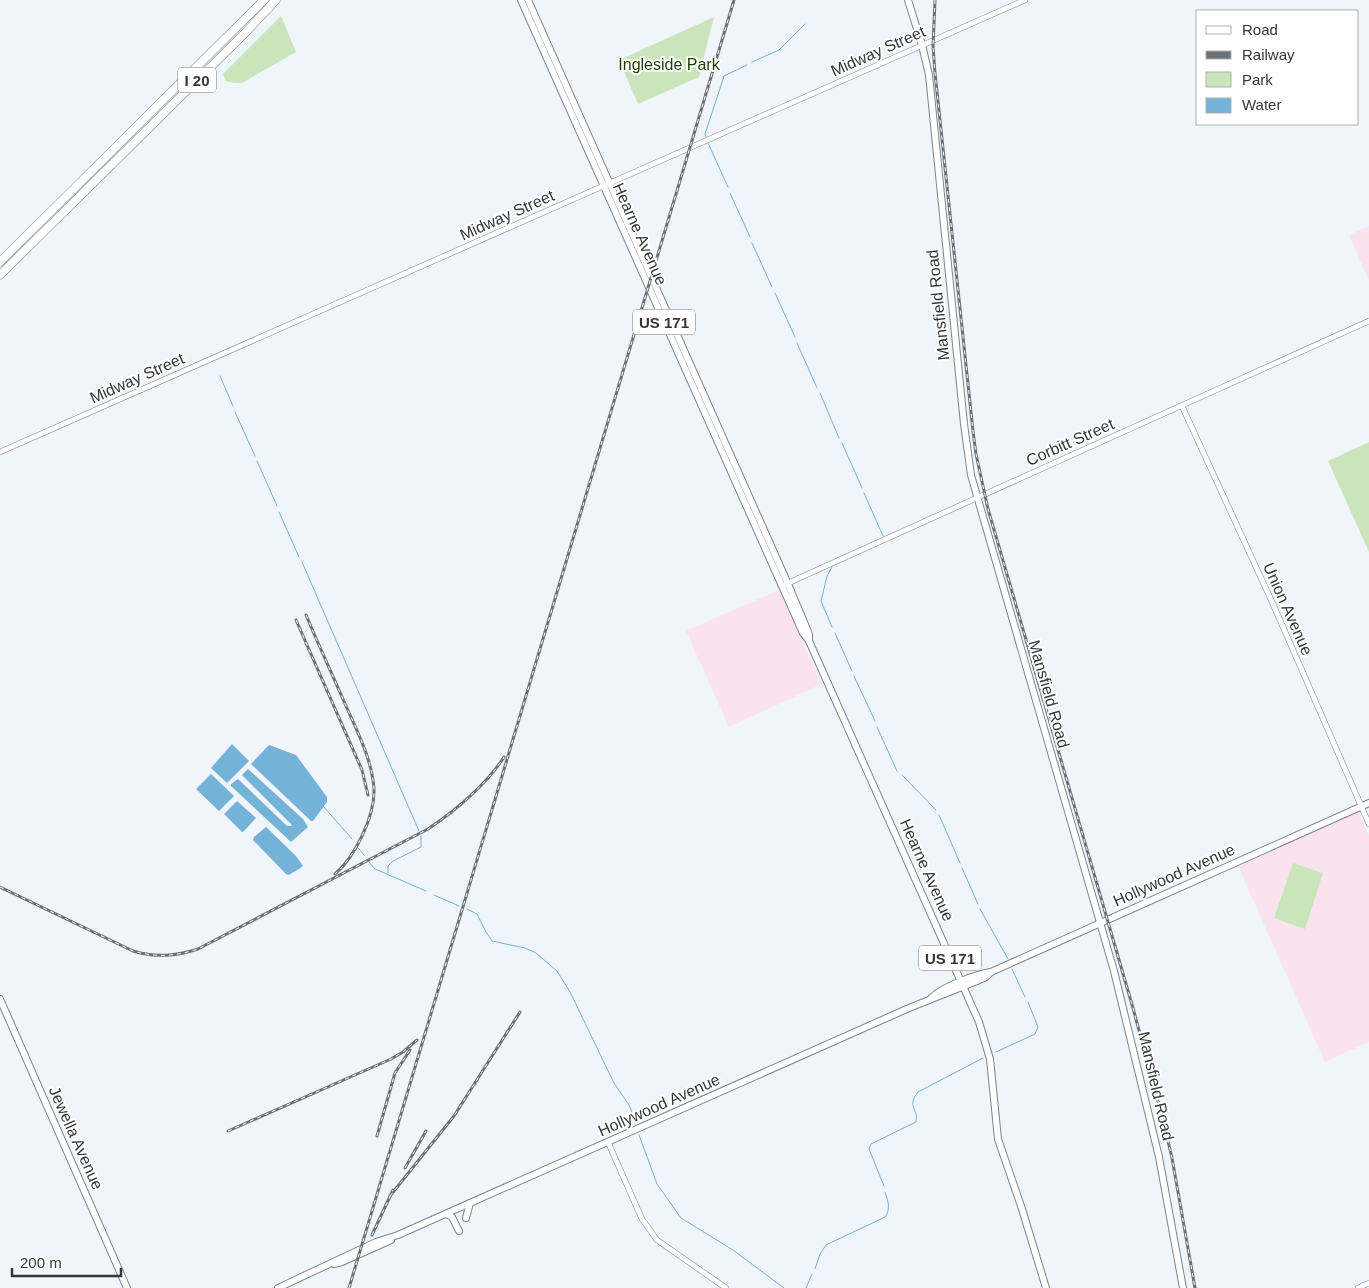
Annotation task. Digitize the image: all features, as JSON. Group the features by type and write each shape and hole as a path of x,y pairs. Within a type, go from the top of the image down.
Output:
{"highway":[{"name":"I 20","path":"0,262 264,0"},
{"name":"I 20","path":"0,275 276,0"}],"main road":[{"name":"Hearne Avenue","path":"521,0 607,185"},
{"name":"Hearne Avenue","path":"528,0 607,185 785,585 810,634 810,642 978,1018 991,1066 998,1139 1046,1288"},
{"name":"Mansfield Road","path":"907,0 928,75 971,475 1101,923 1126,1017 1159,1157 1183,1288"},
{"name":"Hollywood Avenue","path":"278,1288 330,1265 342,1262 398,1235 930,999 936,994 962,985 984,973 991,972 1369,803"},
{"name":"Jewella Avenue","path":"0,999 127,1288"},
{"path":"466,1218 470,1203"},
{"path":"446,1214 452,1217 459,1231"}],"street":[{"name":"Midway Street","path":"0,452 1024,0"},
{"name":"Corbitt Street","path":"785,585 1369,321"},
{"name":"Union Avenue","path":"1182,406 1273,604 1369,824"},
{"path":"608,1142 642,1219 657,1240 726,1288"},
{"path":"1358,1288 1369,1283"}],"shaded area":[{"path":"1369,226 1369,281 1349,235"},
{"path":"779,590 822,684 729,727 686,631"},
{"path":"1359,812 1369,836 1369,1042 1325,1062 1238,866"}],"green space":[{"path":"281,16 296,52 242,83 226,81 223,74"},
{"name":"Ingleside Park","path":"714,17 699,77 638,104 619,60"},
{"path":"1369,442 1369,552 1328,461"},
{"path":"1293,863 1323,873 1305,929 1274,918"}],"water":[{"path":"232,744 249,761 227,783 211,768"},
{"path":"269,745 296,755 327,797 327,802 313,821 251,764"},
{"path":"248,769 303,819 308,827 291,842 231,786 238,779 287,826 292,825 242,775"},
{"path":"211,774 234,796 219,811 196,789"},
{"path":"237,801 256,818 242,832 224,814"},
{"path":"266,827 296,856 303,866 300,869 289,875 286,874 253,840"}],"waterway":[{"path":"752,62 779,50 805,24"},
{"path":"706,137 705,134 724,76 747,65"},
{"path":"708,143 728,187"},
{"path":"730,193 750,237"},
{"path":"752,243 772,287"},
{"path":"775,293 795,337"},
{"path":"797,343 817,388"},
{"path":"220,376 233,406"},
{"path":"820,393 839,438"},
{"path":"235,412 255,456"},
{"path":"842,443 862,488"},
{"path":"257,461 277,506"},
{"path":"864,493 883,536"},
{"path":"279,512 299,557"},
{"path":"302,562 419,831"},
{"path":"832,567 827,576 821,601 832,627"},
{"path":"835,633 852,671"},
{"path":"854,676 875,721"},
{"path":"877,727 897,771"},
{"path":"902,775 936,810"},
{"path":"323,806 352,839"},
{"path":"939,815 960,863"},
{"path":"388,873 388,866 393,861 421,847 421,836"},
{"path":"358,848 365,856"},
{"path":"369,862 375,869 426,891"},
{"path":"962,868 978,904"},
{"path":"434,895 459,906"},
{"path":"467,909 477,914 492,941 525,948 536,953 557,971 570,992 614,1083 629,1105 636,1122"},
{"path":"980,909 1008,959"},
{"path":"1012,969 1025,997"},
{"path":"996,1052 1035,1034 1038,1027 1028,1002"},
{"path":"884,1186 869,1149 871,1144 916,1122 913,1101 918,1092 983,1058"},
{"path":"639,1135 657,1184 681,1218 733,1250 784,1288"},
{"path":"815,1269 820,1254 826,1245 885,1217 888,1208 885,1192"},
{"path":"806,1288 812,1274"}],"railway":[{"path":"349,1288 734,0"},
{"path":"935,0 933,46 935,73 976,454 988,509 1133,1008 1162,1116 1172,1158 1195,1288"},
{"path":"306,615 364,747 373,778 373,800 367,823 350,857 335,874"},
{"path":"296,620 362,770 368,795"},
{"path":"0,887 133,951 158,955 174,955 198,949 428,829 470,796 489,777 504,757"},
{"path":"390,1196 454,1116 520,1012"},
{"path":"228,1131 391,1059 417,1040"},
{"path":"377,1136 395,1073 410,1050"},
{"path":"405,1168 426,1131"},
{"path":"372,1235 393,1190"}]}
